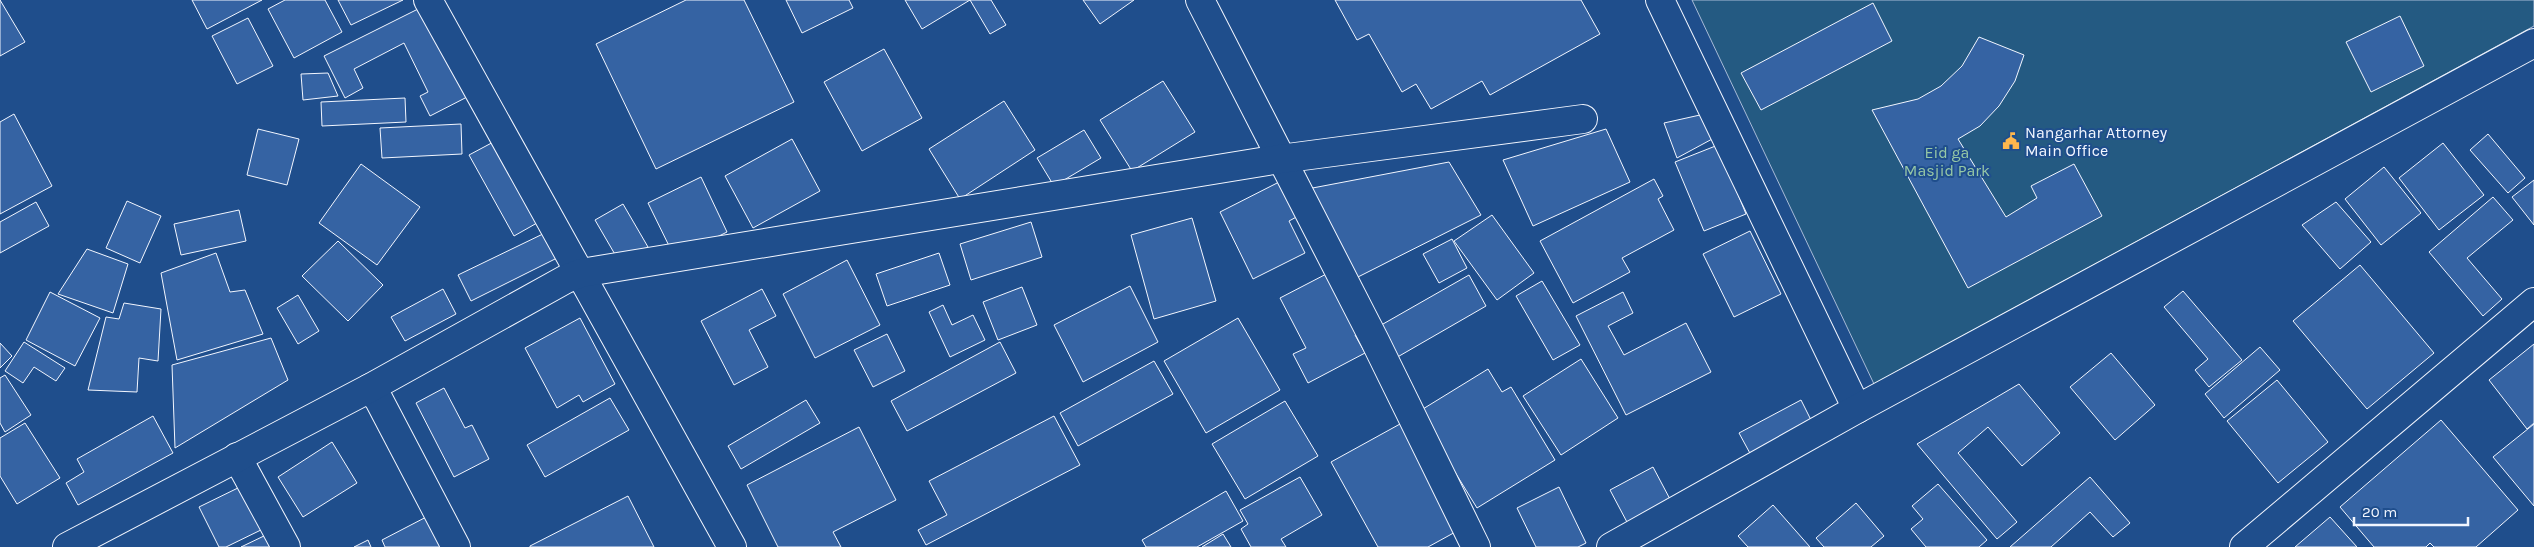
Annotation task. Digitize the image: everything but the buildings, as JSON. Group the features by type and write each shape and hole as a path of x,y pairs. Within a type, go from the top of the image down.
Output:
{"street":[{"path":"428,0 732,547"},
{"path":"1200,0 1374,340 1476,547"},
{"path":"1660,0 1857,409"},
{"path":"1611,547 2533,35"},
{"path":"67,547 370,388 566,279 581,273 1280,159 1583,119"},
{"path":"2244,547 2534,302"},
{"path":"370,388 379,400 456,547"},
{"path":"236,457 286,547"}],"green space":[{"name":"Eid ga Masjid Park","path":"1692,0 2534,0 2534,26 1874,384"}],"place":[{"name":"Nangarhar Attorney Main Office","path":"2011,141"}]}
